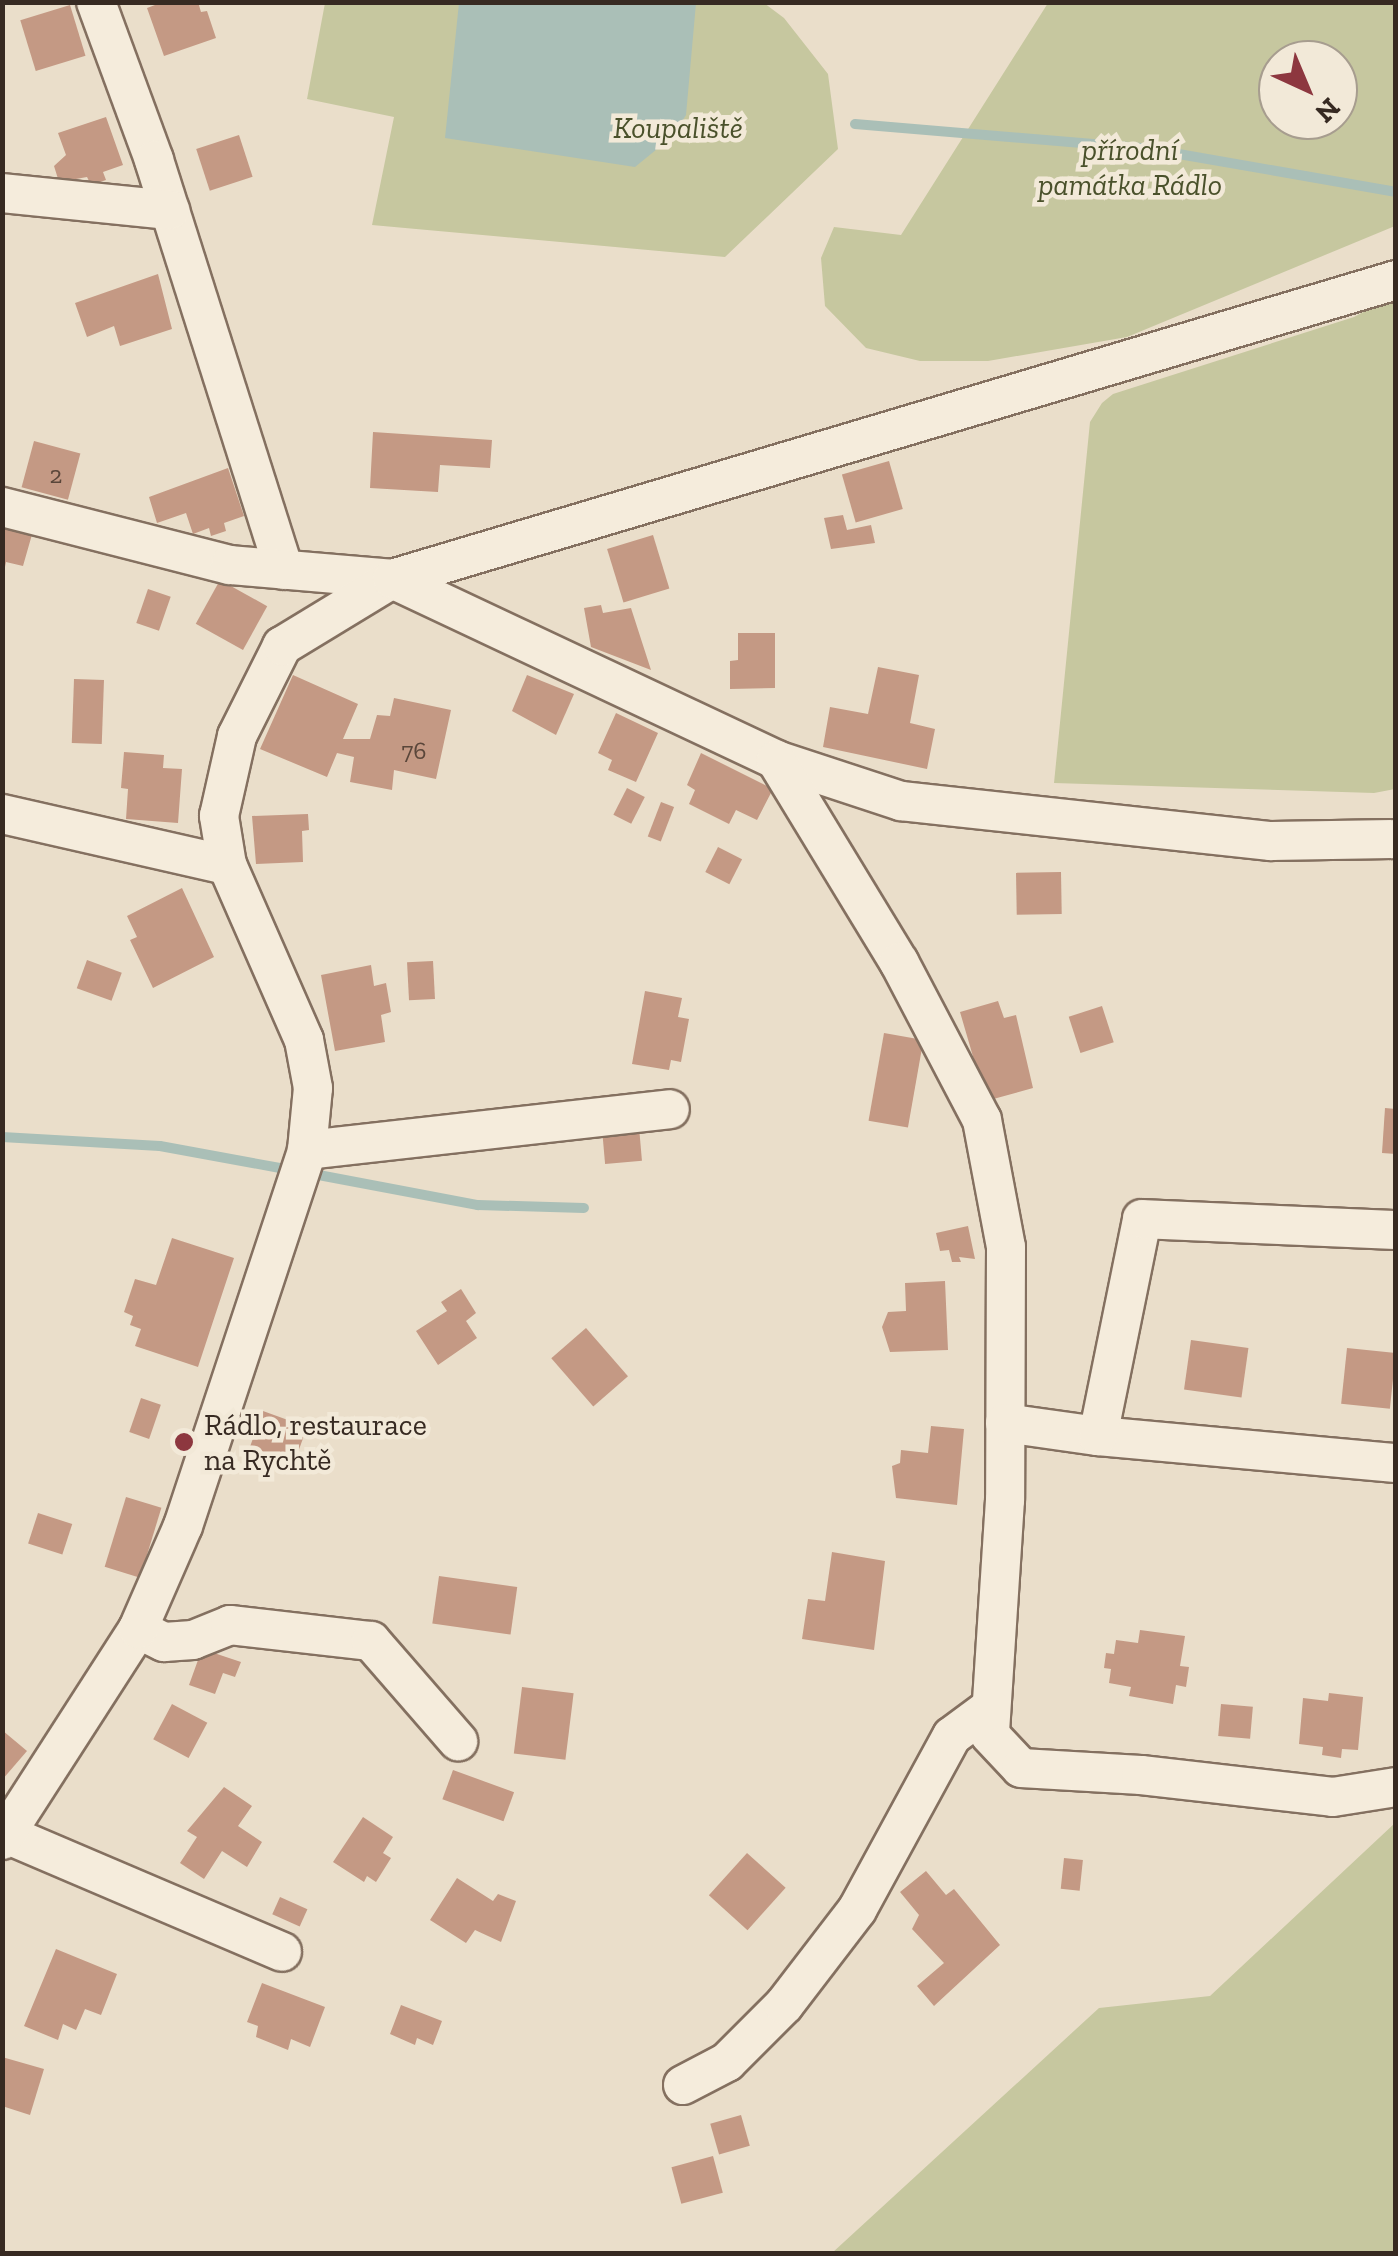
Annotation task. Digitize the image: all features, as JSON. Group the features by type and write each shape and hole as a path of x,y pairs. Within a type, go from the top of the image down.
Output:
{"street":[{"path":"96,2 170,210 284,570"},
{"path":"2,193 170,210"},
{"path":"282,1952 4,1837 138,1629 183,1526 307,1150 313,1088 304,1040 227,864 218,816 237,736 282,646 392,580 1396,280"},
{"path":"2,507 230,565 392,580 776,760 901,801 1271,841 1396,839"},
{"path":"776,760 899,962 982,1120 1006,1247 1005,1500 990,1735 1022,1768 1140,1775 1333,1798 1396,1787"},
{"path":"2,814 227,864"},
{"path":"307,1150 670,1109"},
{"path":"1098,1436 1142,1219 1396,1230"},
{"path":"1005,1423 1098,1436 1396,1463"},
{"path":"138,1629 164,1642 193,1640 230,1626 370,1640 458,1741"},
{"path":"683,2085 726,2062 784,2005 857,1910 952,1736 990,1708"}],"green space":[{"name":"Koupaliště","path":"325,3 764,3 784,18 828,74 838,149 725,257 372,225 394,117 307,99"},
{"name":"přírodní památka Rádlo","path":"1048,3 1395,3 1395,226 1127,337 988,361 920,361 866,348 825,306 821,258 834,227 901,235"},
{"path":"1395,295 1395,789 1374,793 1054,783 1090,422 1102,403 1113,394 1354,317"},
{"path":"1395,1823 1395,2253 832,2253 1099,2008 1210,1996"}],"shaded area":[{"path":"459,3 696,3 686,115 673,136 635,167 445,138"}],"building":[{"path":"163,2 198,2 201,12 207,11 216,38 164,56 147,8"},
{"path":"70,5 85,56 36,71 20,20"},
{"path":"106,117 123,165 103,172 106,180 91,185 87,177 59,182 54,166 66,155 58,133"},
{"path":"239,135 253,177 210,191 196,149"},
{"path":"158,274 172,329 120,346 114,326 87,337 75,303"},
{"path":"373,432 492,440 490,468 440,465 438,492 370,488"},
{"path":"34,441 80,453 68,500 22,487"},
{"path":"889,461 903,509 856,523 842,475"},
{"path":"228,468 244,516 224,523 226,531 211,536 209,528 193,534 186,513 157,523 149,497"},
{"path":"843,515 847,530 871,525 875,543 831,549 824,518"},
{"path":"2,523 33,531 23,566 6,562 4,572"},
{"path":"653,535 669,589 623,603 607,549"},
{"path":"220,580 267,606 243,650 196,624"},
{"path":"148,589 171,597 159,631 136,623"},
{"path":"601,605 603,613 631,608 651,670 591,647 584,608"},
{"path":"738,633 775,633 775,688 730,689 730,661 738,660"},
{"path":"878,667 919,675 910,723 935,729 927,769 823,747 830,707 868,714"},
{"path":"293,675 358,704 343,739 370,739 377,715 390,716 394,698 451,710 436,779 394,770 392,790 350,782 354,757 337,753 327,777 260,749"},
{"path":"527,675 574,694 556,735 512,711"},
{"path":"74,679 104,680 102,744 72,743"},
{"path":"616,713 658,733 636,782 608,770 612,760 598,753"},
{"path":"124,752 164,755 163,768 182,769 178,823 126,819 128,789 121,788"},
{"path":"701,753 773,789 757,820 736,810 729,824 689,804 695,790 687,785"},
{"path":"627,788 645,797 631,824 613,815"},
{"path":"661,802 674,807 661,842 648,837"},
{"path":"308,814 309,830 302,831 303,862 256,864 252,816"},
{"path":"718,847 742,859 729,884 705,872"},
{"path":"1061,872 1062,914 1017,915 1016,873"},
{"path":"182,888 214,957 153,988 130,940 137,937 127,916"},
{"path":"87,960 122,973 112,1001 77,988"},
{"path":"433,961 435,999 409,1000 407,962"},
{"path":"371,965 374,986 386,983 391,1012 381,1015 385,1042 335,1051 321,975"},
{"path":"645,991 682,998 678,1017 689,1019 681,1062 671,1060 669,1070 632,1064"},
{"path":"998,1001 1004,1018 1016,1015 1033,1088 986,1101 960,1012"},
{"path":"1102,1006 1114,1042 1080,1053 1069,1017"},
{"path":"884,1033 923,1040 908,1128 869,1121"},
{"path":"1385,1108 1396,1109 1396,1154 1382,1153"},
{"path":"639,1127 642,1161 605,1164 602,1130"},
{"path":"968,1226 975,1259 959,1257 961,1262 952,1262 949,1250 940,1251 936,1233"},
{"path":"172,1238 234,1258 198,1367 135,1346 141,1329 130,1325 133,1316 124,1312 135,1279 156,1285"},
{"path":"945,1281 948,1350 890,1352 882,1327 888,1312 906,1311 905,1283"},
{"path":"461,1289 476,1313 466,1321 477,1338 438,1365 416,1331 447,1311 441,1302"},
{"path":"586,1328 628,1376 593,1406 551,1358"},
{"path":"1191,1340 1248,1348 1241,1398 1184,1390"},
{"path":"1347,1348 1396,1353 1390,1409 1341,1404"},
{"path":"141,1398 161,1405 149,1439 129,1432"},
{"path":"263,1411 307,1427 292,1469 248,1453"},
{"path":"931,1426 964,1429 957,1505 896,1498 892,1466 900,1463 901,1450 928,1453"},
{"path":"126,1497 161,1508 140,1578 105,1567"},
{"path":"38,1513 72,1524 62,1555 28,1543"},
{"path":"832,1552 885,1561 874,1650 802,1639 808,1599 825,1601"},
{"path":"439,1576 517,1587 511,1635 432,1624"},
{"path":"1140,1630 1185,1636 1180,1666 1189,1667 1186,1687 1176,1685 1173,1704 1129,1696 1131,1687 1109,1683 1111,1669 1104,1668 1106,1653 1114,1654 1116,1640 1138,1643"},
{"path":"202,1649 241,1662 235,1677 223,1673 215,1694 189,1685"},
{"path":"522,1687 574,1693 565,1760 514,1754"},
{"path":"1329,1693 1363,1697 1358,1750 1342,1749 1341,1758 1322,1755 1323,1747 1299,1744 1303,1698 1328,1701"},
{"path":"172,1704 207,1723 189,1758 153,1739"},
{"path":"1221,1704 1253,1707 1250,1739 1218,1736"},
{"path":"2,1730 27,1751 2,1780"},
{"path":"453,1770 514,1792 503,1821 442,1799"},
{"path":"224,1787 252,1806 238,1826 262,1842 247,1867 222,1851 204,1879 180,1863 197,1837 187,1831"},
{"path":"363,1817 393,1837 383,1853 391,1858 376,1882 367,1876 364,1882 333,1862"},
{"path":"747,1853 786,1888 748,1930 709,1895"},
{"path":"1064,1858 1083,1860 1080,1891 1061,1889"},
{"path":"926,1871 946,1895 954,1889 1000,1945 934,2006 917,1986 944,1963 912,1929 919,1915 900,1892"},
{"path":"457,1878 493,1901 498,1894 516,1901 501,1942 475,1930 466,1943 430,1920"},
{"path":"280,1897 307,1909 300,1927 272,1914"},
{"path":"56,1949 117,1974 101,2015 85,2009 76,2030 63,2024 58,2040 24,2026"},
{"path":"262,1983 325,2007 310,2047 291,2039 288,2050 256,2037 258,2026 247,2022"},
{"path":"401,2005 442,2021 433,2045 417,2038 415,2045 390,2034"},
{"path":"2,2057 44,2069 30,2115 2,2106"},
{"path":"741,2115 750,2146 719,2155 710,2124"},
{"path":"713,2156 723,2193 681,2204 671,2167"}],"waterway":[{"path":"855,124 1150,149 1396,192"},
{"path":"2,1137 160,1146 291,1170"},
{"path":"308,1173 478,1205 584,1208"}],"place":[{"name":"Rádlo, restaurace na Rychtě","path":"184,1442"}]}
